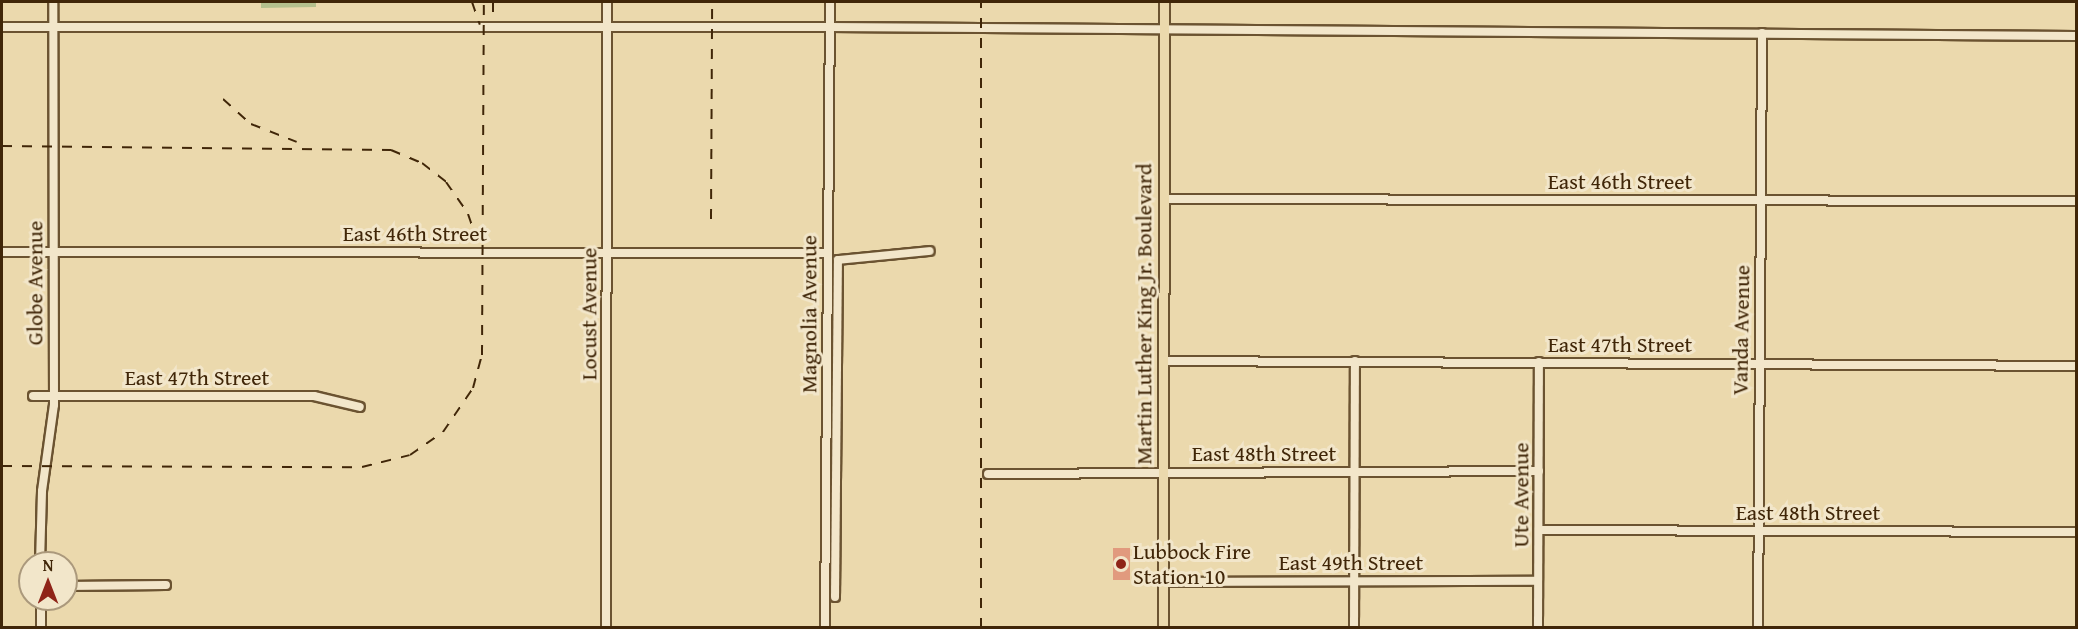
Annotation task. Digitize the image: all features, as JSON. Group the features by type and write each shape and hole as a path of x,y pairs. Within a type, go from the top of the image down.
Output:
{"main road":[{"name":"Martin Luther King Jr. Boulevard","path":"1163,627 1164,2"}],"street":[{"name":"Globe Avenue","path":"40,551 42,491 54,396 53,2"},
{"name":"Locust Avenue","path":"606,627 607,2"},
{"name":"Magnolia Avenue","path":"825,627 830,2"},
{"path":"2,27 830,27 2076,36"},
{"name":"Vanda Avenue","path":"1758,627 1762,201 1761,33"},
{"name":"East 46th Street","path":"1164,200 2076,201"},
{"path":"835,597 838,260 930,251"},
{"name":"East 46th Street","path":"2,252 828,254"},
{"name":"East 47th Street","path":"1164,362 2076,366"},
{"path":"1354,627 1355,362"},
{"name":"Ute Avenue","path":"1538,627 1539,362"},
{"name":"East 47th Street","path":"33,396 314,396 360,407"},
{"name":"East 48th Street","path":"988,474 1539,471"},
{"name":"East 48th Street","path":"1539,530 2076,532"},
{"name":"East 49th Street","path":"1163,582 1539,581"},
{"path":"78,586 166,585"},
{"path":"40,611 41,627"}],"green space":[{"path":"261,2 316,2 316,7 261,8"}],"building":[{"name":"Lubbock Fire Station 10","path":"1113,548 1130,548 1130,580 1113,580"}],"railway":[{"path":"472,2 480,25"},
{"path":"2,466 362,467 410,455 443,432 473,388 482,355 484,2"},
{"path":"493,2 493,19"},
{"path":"711,219 712,2"},
{"path":"981,2 981,628"},
{"path":"223,99 251,124 297,142"},
{"path":"2,146 391,150 422,163 446,182 468,214 479,246"}],"place":[{"name":"Lubbock Fire Station 10","path":"1121,564"}]}
